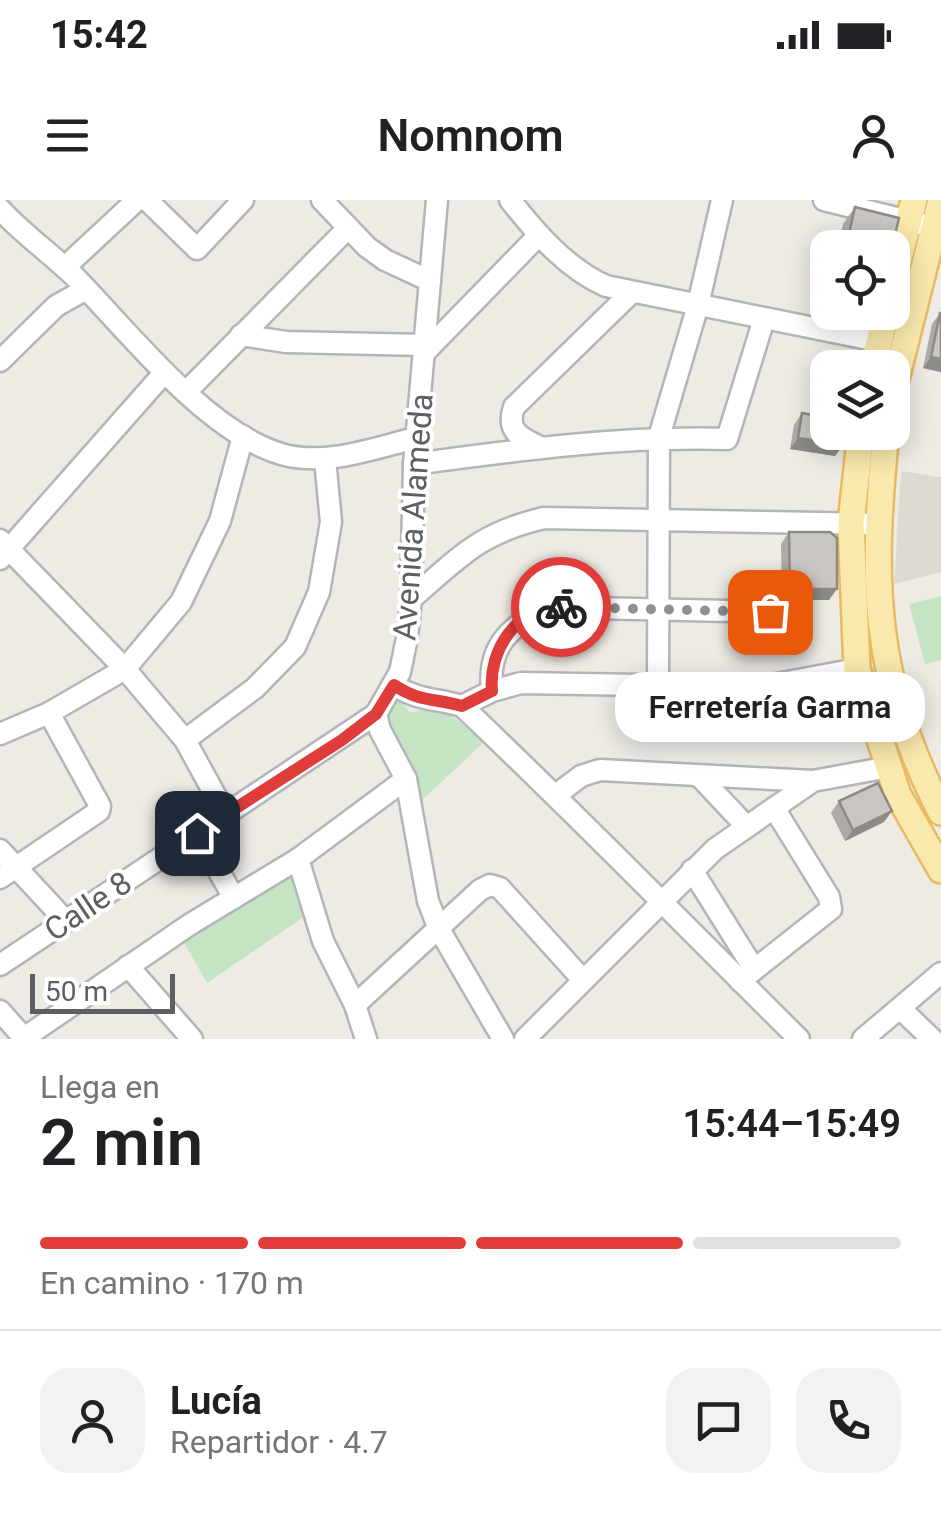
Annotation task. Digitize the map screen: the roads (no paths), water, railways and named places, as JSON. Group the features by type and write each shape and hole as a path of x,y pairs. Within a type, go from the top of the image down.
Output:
{"main road":[{"path":"910,248 924,219 940,200"},
{"path":"900,350 924,219"},
{"path":"877,350 881,330"},
{"path":"859,450 851,523 857,669 898,795 941,870"},
{"path":"885,450 878,597 882,650 892,691 933,779 941,812"}],"street":[{"path":"65,268 137,200"},
{"path":"147,200 197,250 242,200"},
{"path":"322,200 384,260 430,281"},
{"name":"Avenida Alameda","path":"376,714 394,685 404,655 412,600 414,464 437,200"},
{"path":"510,200 538,236 592,280 632,292 878,340"},
{"path":"658,687 660,437 698,305 722,200"},
{"path":"824,200 924,219"},
{"path":"5,223 65,268 164,373 243,436 282,454 325,460 416,438"},
{"path":"186,392 348,228"},
{"path":"241,335 286,342 425,349 538,236"},
{"path":"0,361 56,306 86,288"},
{"path":"540,446 518,437 510,419 514,406 632,292"},
{"path":"414,464 540,446 660,437 727,439 764,318"},
{"path":"164,373 3,550 125,669 185,740 226,813"},
{"path":"0,734 49,713 125,669 181,602 220,521 243,436"},
{"path":"185,740 255,688 295,647 319,592 330,522 325,460"},
{"path":"412,600 475,544 507,527 544,518 879,524"},
{"path":"492,691 490,672 498,647 515,624 546,606 770,612"},
{"path":"462,706 492,691 521,683 760,687 857,669"},
{"path":"394,685 414,698 462,706 556,795 660,903 747,975 799,1039"},
{"path":"49,713 100,806 99,811 5,865 66,921"},
{"path":"376,714 380,730 406,779 419,864 439,929 503,1039"},
{"name":"Calle 8","path":"0,965 376,714"},
{"path":"556,795 581,776 600,770 814,782 889,767"},
{"path":"700,777 747,827"},
{"path":"0,1011 24,1038 128,966 298,859 406,779"},
{"path":"525,1039 714,848 814,782"},
{"path":"747,975 831,910 829,897 774,808"},
{"path":"197,833 234,898"},
{"path":"298,859 323,940 355,1006 366,1039"},
{"path":"692,870 747,975"},
{"path":"355,1006 490,885 500,888 583,980"},
{"path":"128,966 192,1039"},
{"path":"863,1039 941,973"},
{"path":"901,1009 932,1039"}],"place":[{"name":"Ferretería Garma","path":"770,612"}]}
